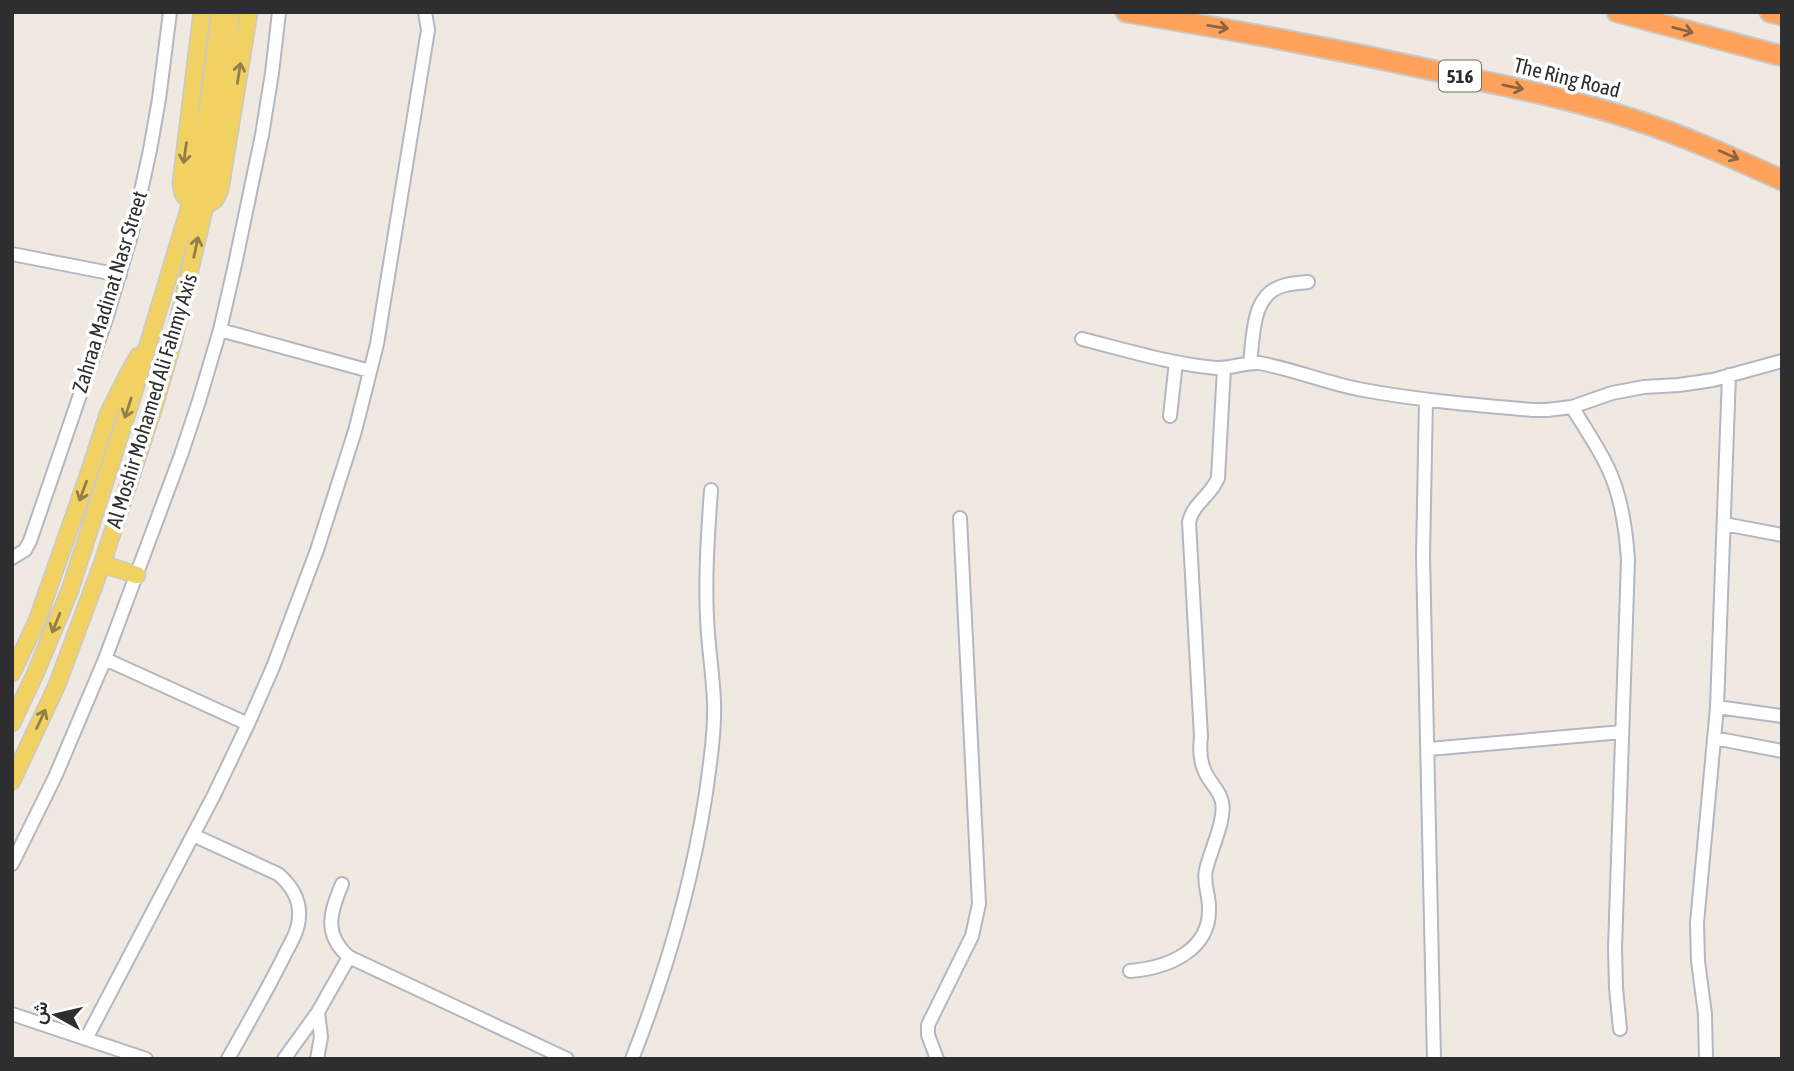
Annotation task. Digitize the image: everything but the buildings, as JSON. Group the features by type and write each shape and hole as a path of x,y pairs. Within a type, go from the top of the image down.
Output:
{"highway":[{"name":"The Ring Road","path":"1126,12 1367,55 1547,95 1631,118 1681,136 1782,180"},
{"path":"1617,12 1782,56"},
{"path":"1770,12 1782,15"}],"main road":[{"name":"Al Moshir Mohamed Ali Fahmy Axis","path":"202,12 181,183 183,194 198,204 215,200 221,185 249,12"},
{"path":"198,204 220,12"},
{"path":"198,204 220,116 232,12"},
{"name":"Al Moshir Mohamed Ali Fahmy Axis","path":"12,723 69,590 149,340 198,204"},
{"name":"Al Moshir Mohamed Ali Fahmy Axis","path":"12,781 57,685 102,564 153,410 190,275 198,204"},
{"path":"12,673 37,621 108,414 149,340"},
{"path":"102,564 137,575"}],"street":[{"name":"Zahraa Madinat Nasr Street","path":"12,558 25,550 30,541 120,275 150,150 170,12"},
{"path":"12,864 55,777 106,659 199,401 220,330 234,269 267,104 279,12"},
{"path":"86,1040 248,724 273,667 337,491 377,344 429,30 425,12"},
{"path":"12,254 120,275"},
{"path":"1250,362 1255,319 1263,299 1279,287 1308,282"},
{"path":"220,330 370,371"},
{"path":"1083,339 1176,362 1224,368 1250,362 1268,364 1357,388 1426,400 1533,410 1572,407 1628,390 1697,383 1782,361"},
{"path":"1170,416 1176,362"},
{"path":"1130,971 1168,963 1190,951 1200,940 1209,916 1205,874 1223,808 1220,795 1203,769 1200,753 1189,522 1193,510 1213,487 1217,478 1224,368"},
{"path":"1706,1059 1706,1023 1698,961 1697,923 1717,707 1729,375"},
{"path":"1426,400 1423,556 1434,1059"},
{"path":"1572,407 1607,465 1624,523 1628,561 1615,948 1620,1029"},
{"path":"632,1059 679,922 696,850 708,776 714,703 706,604 711,490"},
{"path":"937,1059 928,1035 928,1025 972,936 979,904 960,518"},
{"path":"1724,524 1782,536"},
{"path":"106,659 248,724"},
{"path":"1717,707 1782,716"},
{"path":"1429,749 1622,732"},
{"path":"1714,738 1782,751"},
{"path":"193,835 278,874 289,885 299,906 299,922 293,937 228,1059"},
{"path":"342,884 332,908 331,923 334,938 349,957 567,1059"},
{"path":"284,1059 318,1012 349,957"},
{"path":"317,1059 321,1037 318,1012"},
{"path":"12,1014 146,1059"}]}
